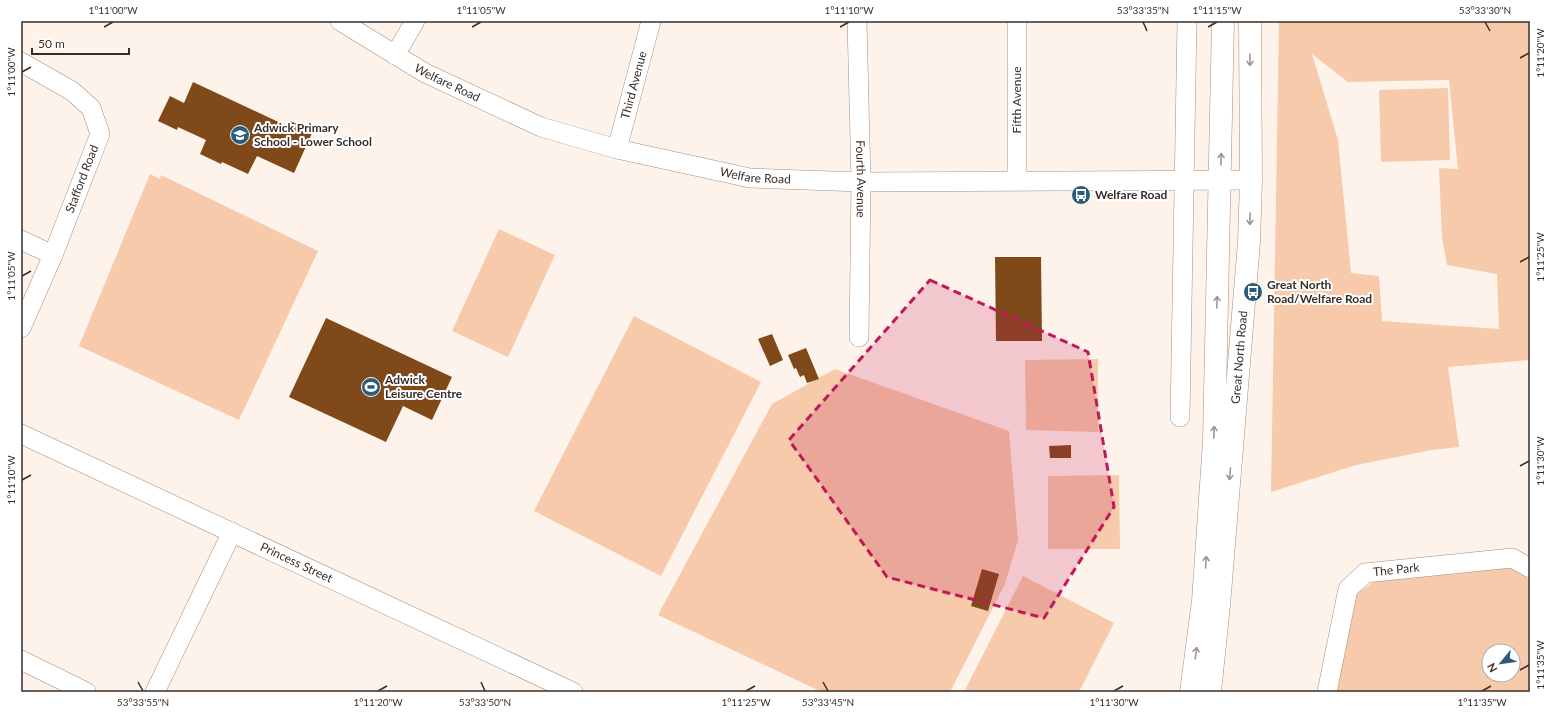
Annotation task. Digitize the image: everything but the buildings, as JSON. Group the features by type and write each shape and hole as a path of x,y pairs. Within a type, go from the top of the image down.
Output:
{"highway":[{"name":"Great North Road","path":"1191,692 1203,601 1210,504 1221,180 1223,21"},
{"name":"Great North Road","path":"1210,692 1219,605 1249,242 1251,180 1250,21"}],"street":[{"name":"Welfare Road","path":"340,21 425,73 541,127 617,149 750,178 861,182 1251,180"},
{"path":"395,54 416,21"},
{"name":"Third Avenue","path":"617,149 651,21"},
{"name":"Fourth Avenue","path":"857,21 861,182 859,337"},
{"name":"Fifth Avenue","path":"1017,21 1017,180"},
{"path":"1180,417 1187,21"},
{"name":"Stafford Road","path":"21,62 72,91 92,108 100,134 53,255 21,328"},
{"path":"21,240 53,255"},
{"name":"Princess Street","path":"21,434 573,692"},
{"path":"155,692 232,532"},
{"name":"The Park","path":"1327,692 1348,589 1365,572 1512,558 1530,568"},
{"path":"21,660 86,692"}],"highlighted area":[{"path":"930,280 1088,352 1114,507 1044,618 887,577 789,440"}],"shaded area":[{"path":"1279,21 1530,21 1530,360 1448,367 1459,447 1432,450 1356,465 1271,492","holes":["1312,54 1348,82 1449,80 1458,169 1439,168 1442,237 1447,265 1497,274 1499,329 1382,321 1379,276 1351,273 1338,140"]},
{"path":"1448,88 1450,160 1381,162 1379,90"},
{"path":"150,174 160,179 161,175 318,251 239,420 79,346"},
{"path":"499,229 555,255 508,357 452,331"},
{"path":"634,316 761,382 661,576 534,511"},
{"path":"1098,359 1098,432 1026,430 1025,360"},
{"path":"835,369 1009,431 1018,540 1005,584 950,692 822,692 658,615 772,404"},
{"path":"1119,475 1120,549 1048,549 1048,476"},
{"path":"1515,567 1530,581 1530,692 1334,692 1355,595 1384,574"},
{"path":"1023,576 1114,623 1079,692 964,692"}],"place":[{"name":"Adwick Primary School - Lower School","path":"240,135"},
{"name":"Welfare Road","path":"1081,195"},
{"name":"Great North Road/Welfare Road","path":"1253,292"},
{"name":"Adwick Leisure Centre","path":"371,387"}]}
